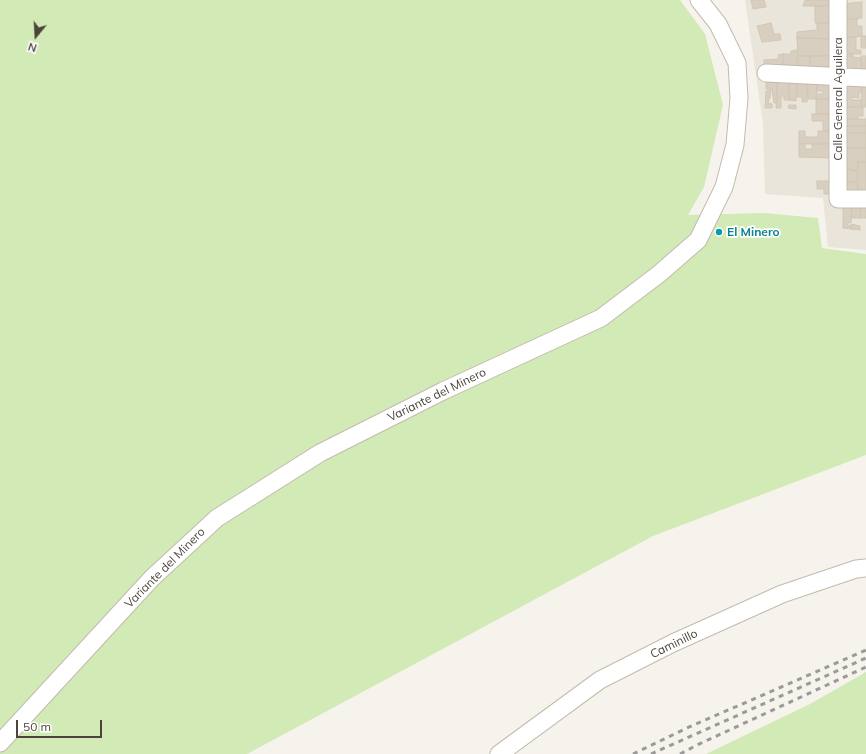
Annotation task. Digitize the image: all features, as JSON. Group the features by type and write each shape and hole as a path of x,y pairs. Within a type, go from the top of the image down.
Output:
{"street":[{"name":"Variante del Minero","path":"0,743 152,578 217,518 320,453 443,391 601,318 659,274 698,240 724,187 735,145 739,98 737,63 718,24 698,0"},
{"name":"Calle General Aguilera","path":"838,0 838,199 866,199"},
{"path":"766,73 866,78"},
{"name":"Caminillo","path":"499,754 600,680 673,643 782,594 856,569 866,568"}],"shaded area":[{"path":"745,0 866,0 866,250 828,247 823,198 765,194 763,124"}],"green space":[{"path":"0,0 680,0 705,34 723,105 704,187 688,215 764,213 818,218 822,248 866,254 866,455 653,536 247,754 0,754"},
{"path":"866,672 866,754 706,754 810,704"}],"building":[{"path":"751,0 764,0 766,7 753,9"},
{"path":"805,0 831,0 831,6 803,6"},
{"path":"862,2 862,18 843,20 843,4"},
{"path":"815,6 831,6 831,23 815,23"},
{"path":"857,19 857,26 862,26 862,36 843,38 843,20"},
{"path":"771,23 774,34 780,34 781,40 762,42 757,26"},
{"path":"817,23 831,23 832,39 797,38 797,32 817,30"},
{"path":"861,36 866,36 866,48 861,48"},
{"path":"856,37 856,50 861,50 861,54 843,54 843,38"},
{"path":"797,38 832,39 832,56 798,56"},
{"path":"797,50 797,69 783,68 783,54 791,54 791,51"},
{"path":"783,54 783,68 764,68 764,60 779,59 778,55"},
{"path":"843,54 853,54 853,57 861,58 862,70 843,70"},
{"path":"798,56 810,56 810,69 797,69"},
{"path":"810,56 832,56 832,70 810,69"},
{"path":"861,56 866,56 866,71 862,70"},
{"path":"766,81 777,81 777,103 774,103 772,89 766,89"},
{"path":"777,81 789,81 789,100 784,100 784,96 781,96 781,108 776,108"},
{"path":"789,81 797,81 796,101 789,100"},
{"path":"797,81 808,82 807,102 802,102 802,97 797,97"},
{"path":"808,82 817,82 816,99 808,99"},
{"path":"817,82 832,83 832,99 816,99 817,94 823,94 823,91 817,91"},
{"path":"843,84 862,84 861,92 859,92 859,98 852,97 852,100 861,100 861,107 844,107"},
{"path":"862,84 866,84 866,107 861,107"},
{"path":"771,90 768,103 772,104 772,108 765,108 766,91"},
{"path":"816,99 832,99 832,114 816,114"},
{"path":"789,105 796,105 796,109 788,108"},
{"path":"844,107 863,107 863,116 858,116 858,119 844,119"},
{"path":"812,114 832,114 832,131 823,131 823,121 812,121"},
{"path":"844,119 866,119 866,126 844,126"},
{"path":"844,126 866,126 866,133 844,133"},
{"path":"799,131 805,131 805,137 818,137 818,131 832,131 832,144 799,144"},
{"path":"844,133 866,133 866,148 843,148"},
{"path":"799,144 805,144 805,149 812,149 812,144 832,144 832,158 799,157"},
{"path":"843,148 866,148 866,162 858,162 858,171 844,168"},
{"path":"858,162 866,162 866,194 858,194"},
{"path":"844,168 857,171 857,182 844,182"},
{"path":"817,181 832,181 832,194 824,194 824,189 817,189"},
{"path":"844,182 857,182 858,194 844,194"},
{"path":"843,204 852,205 851,222 848,223 848,226 851,226 851,229 843,228"},
{"path":"852,205 861,205 860,218 851,218"},
{"path":"861,205 866,205 866,218 860,218"},
{"path":"851,224 860,226 860,230 851,229"}],"railway":[{"path":"633,754 687,728 866,650"},
{"path":"651,754 866,658"},
{"path":"680,754 866,667"}],"place":[{"name":"El Minero","path":"719,232"}]}
